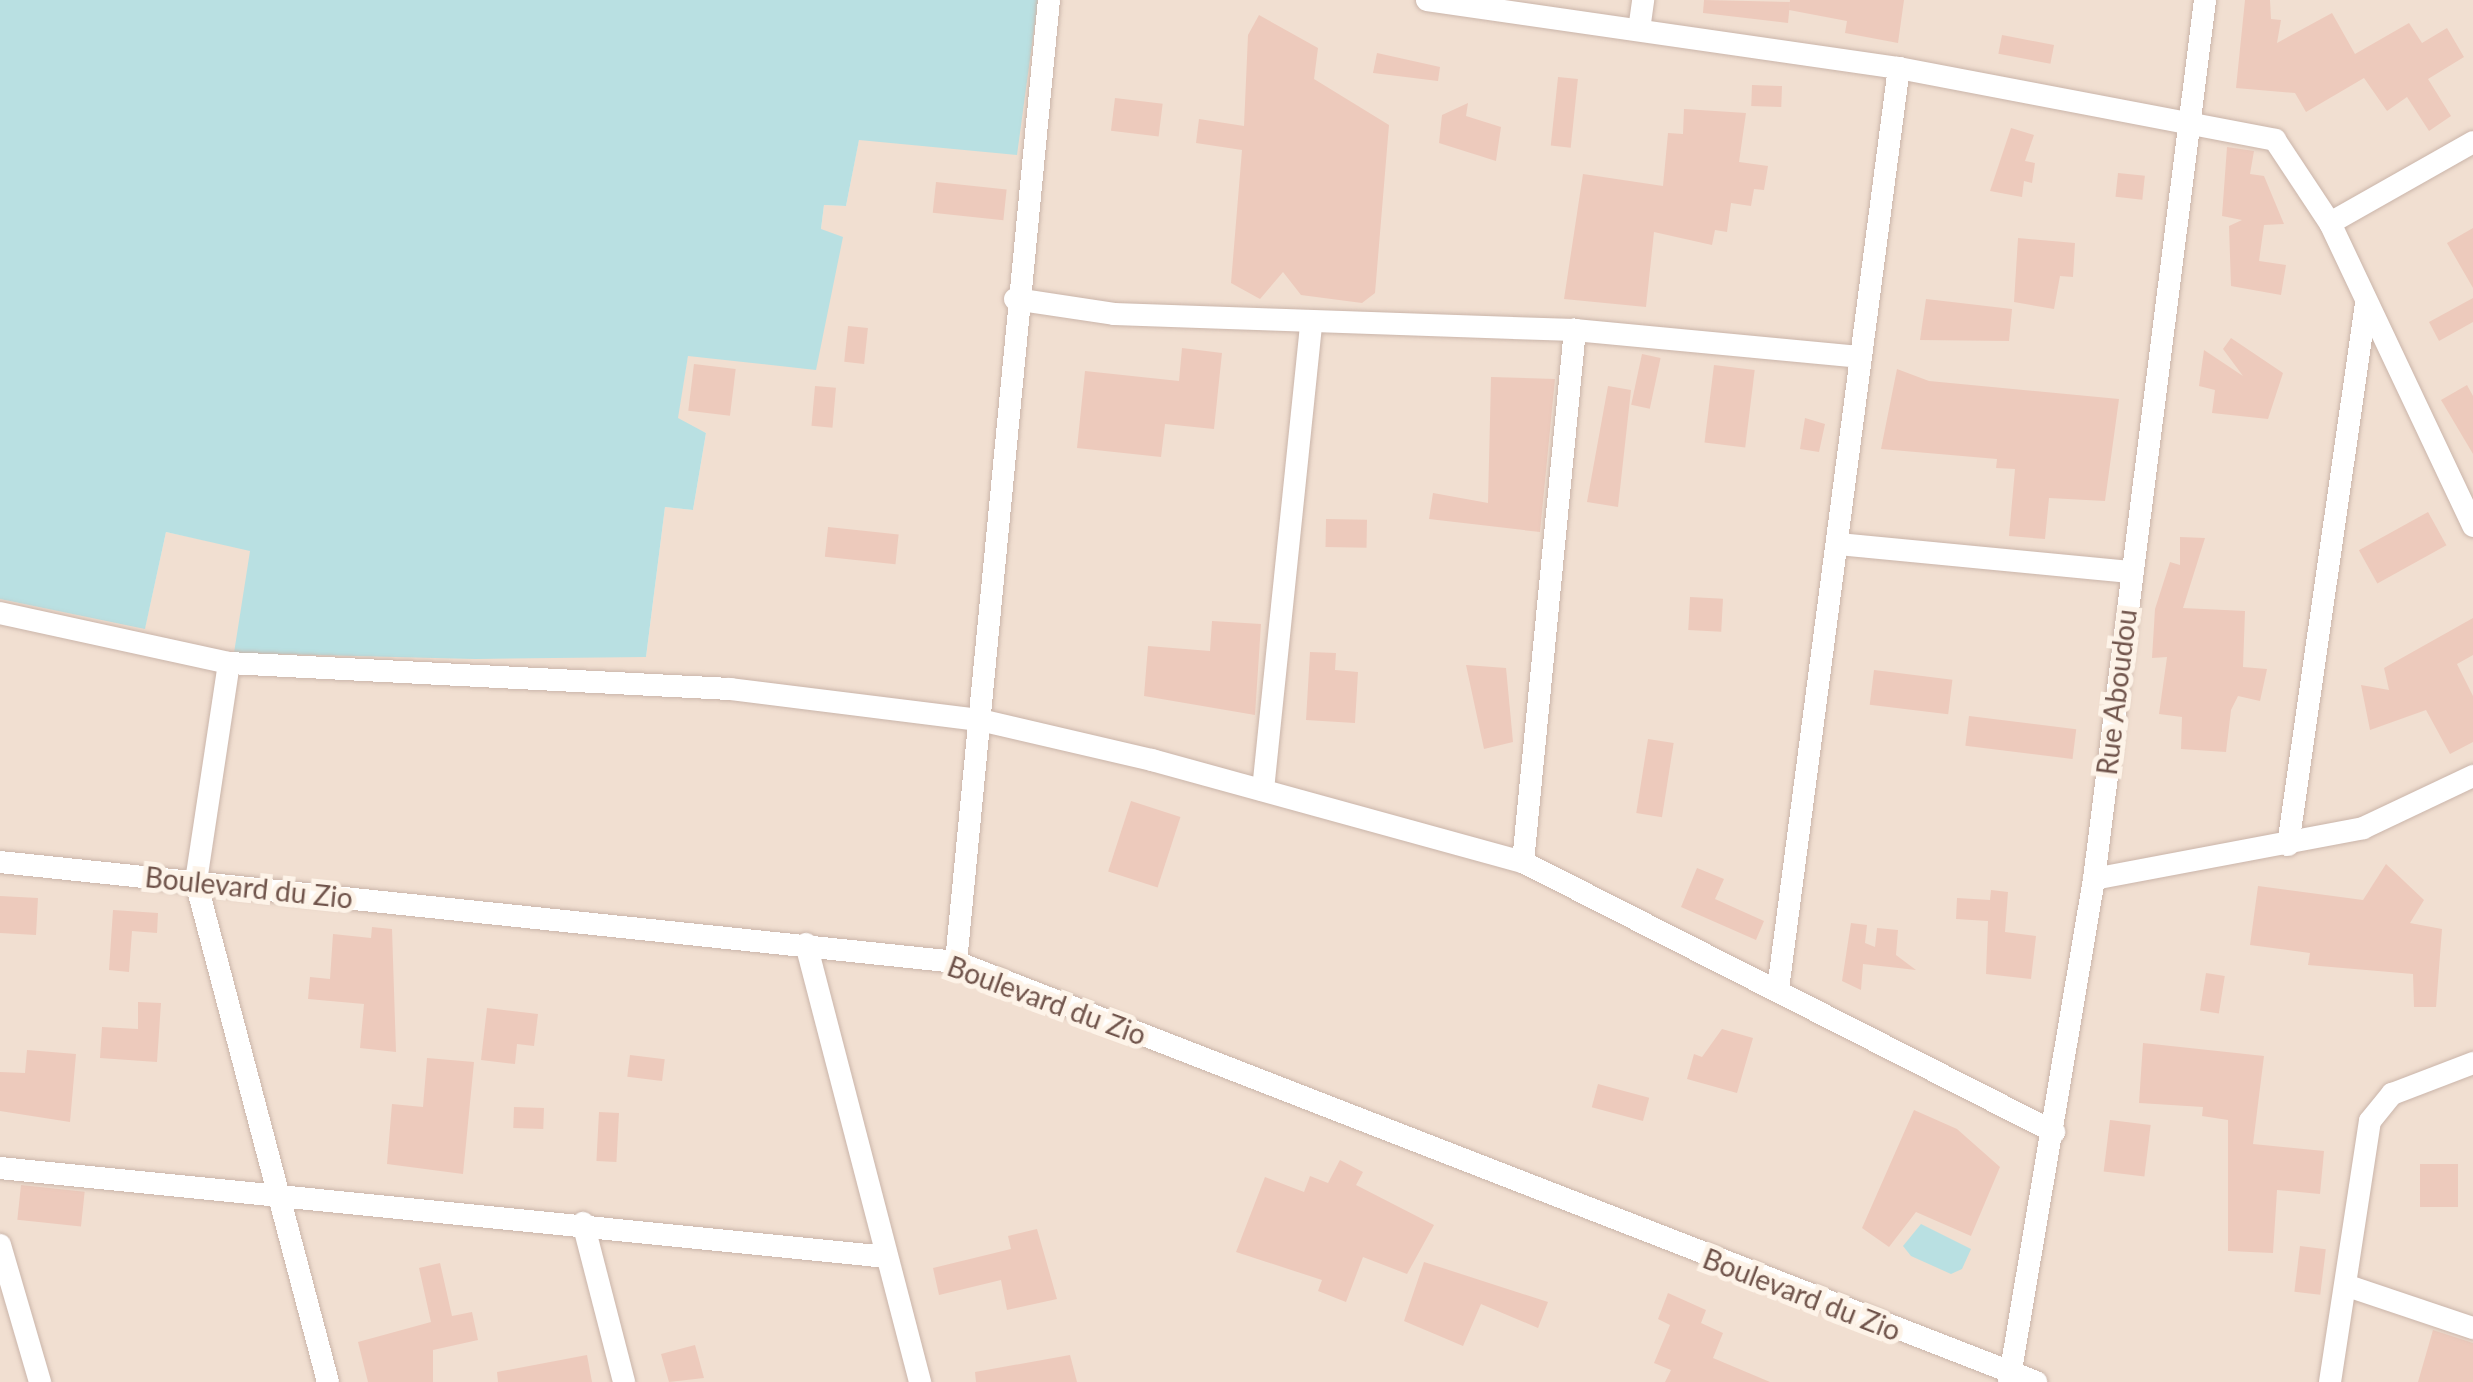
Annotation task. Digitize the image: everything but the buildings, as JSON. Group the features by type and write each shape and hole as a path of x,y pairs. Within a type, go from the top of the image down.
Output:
{"street":[{"path":"956,962 1016,299 1049,0"},
{"path":"1427,0 1898,68 2274,140 2330,223 2473,526"},
{"path":"1639,30 1644,0"},
{"name":"Rue Aboudou","path":"2010,1379 2094,879 2185,124 2205,0"},
{"path":"1778,989 1898,68"},
{"path":"2330,223 2473,142"},
{"path":"1016,299 1311,323 1575,330 1859,358"},
{"path":"2288,845 2366,303"},
{"path":"1263,790 1311,323"},
{"path":"1523,862 1575,330"},
{"path":"1839,544 2130,572"},
{"path":"0,613 229,663 730,689 980,720 1263,790 1523,862 2054,1132"},
{"path":"229,663 196,882 272,1197 328,1382"},
{"path":"2094,879 2363,828 2473,776"},
{"name":"Boulevard du Zio","path":"0,862 956,962 2010,1379 2036,1382"},
{"path":"806,944 920,1382"},
{"path":"2330,1382 2348,1286 2370,1121 2392,1094 2473,1063"},
{"path":"0,1168 272,1197 583,1223 887,1257"},
{"path":"583,1223 624,1382"},
{"path":"0,1245 40,1382"},
{"path":"2348,1286 2473,1328"}],"shaded area":[{"path":"1038,0 2473,0 2473,1382 0,1382 0,599 145,628 166,532 251,550 235,653 646,657 665,507 693,510 706,433 677,419 688,355 821,229 824,205 846,206 859,139"}],"water":[{"path":"0,0 1038,0 1017,155 859,140 846,206 824,205 821,229 843,237 816,370 688,356 678,418 706,433 693,510 665,507 646,657 475,659 234,653 250,551 166,532 145,629 0,599"},
{"path":"1921,1224 1971,1249 1962,1269 1951,1274 1911,1256 1903,1246"}]}
